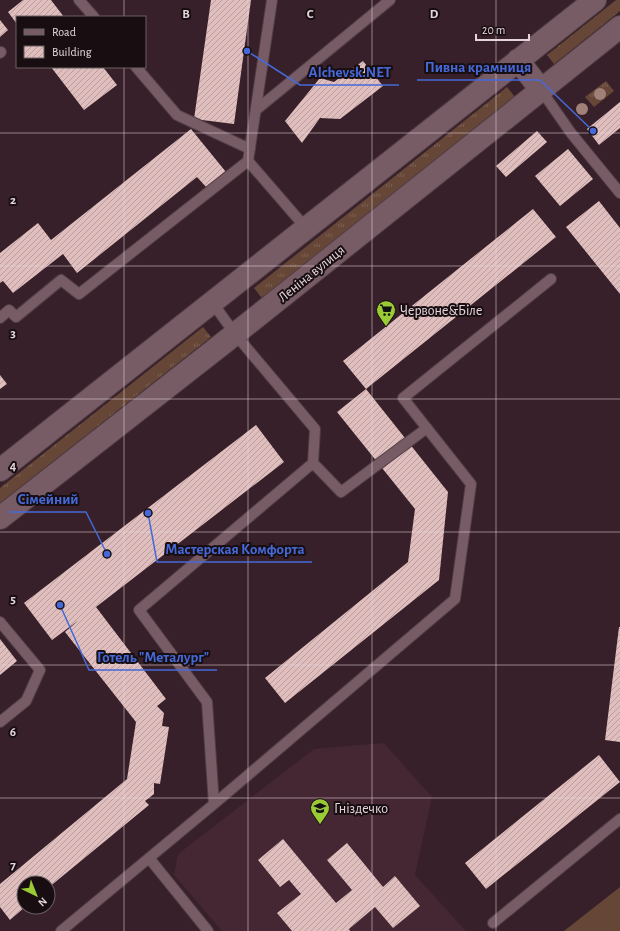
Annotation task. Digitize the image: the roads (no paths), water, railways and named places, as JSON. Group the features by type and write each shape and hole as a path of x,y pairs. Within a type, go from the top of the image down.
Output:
{"street":[{"path":"0,470 595,0"},
{"name":"Леніна вулиця","path":"0,518 235,334 620,27"},
{"path":"518,60 541,90"}],"lane":[{"path":"79,0 93,16"},
{"path":"0,318 9,310 16,317 61,280 79,294 248,162 272,0"},
{"path":"256,110 390,0"},
{"path":"137,68 177,115 250,149"},
{"path":"541,90 571,133 620,193"},
{"path":"248,162 306,228"},
{"path":"61,931 150,858 455,599 471,484 403,398 551,279"},
{"path":"212,302 235,334 315,430 313,463 139,610 207,702 214,804"},
{"path":"313,463 341,492 427,428"},
{"path":"0,622 40,670 26,701 0,722"},
{"path":"493,923 620,818"},
{"path":"150,858 208,931"}],"place":[{"name":"Alchevsk.NET","path":"247,51"},
{"name":"Пивна крамниця","path":"593,131"},
{"name":"Червоне&Біле","path":"386,327"},
{"name":"Мастерская Комфорта","path":"148,513"},
{"name":"Сімейний","path":"107,554"},
{"name":"Готель \"Металург\"","path":"60,605"},
{"name":"Гніздечко","path":"320,825"}]}
